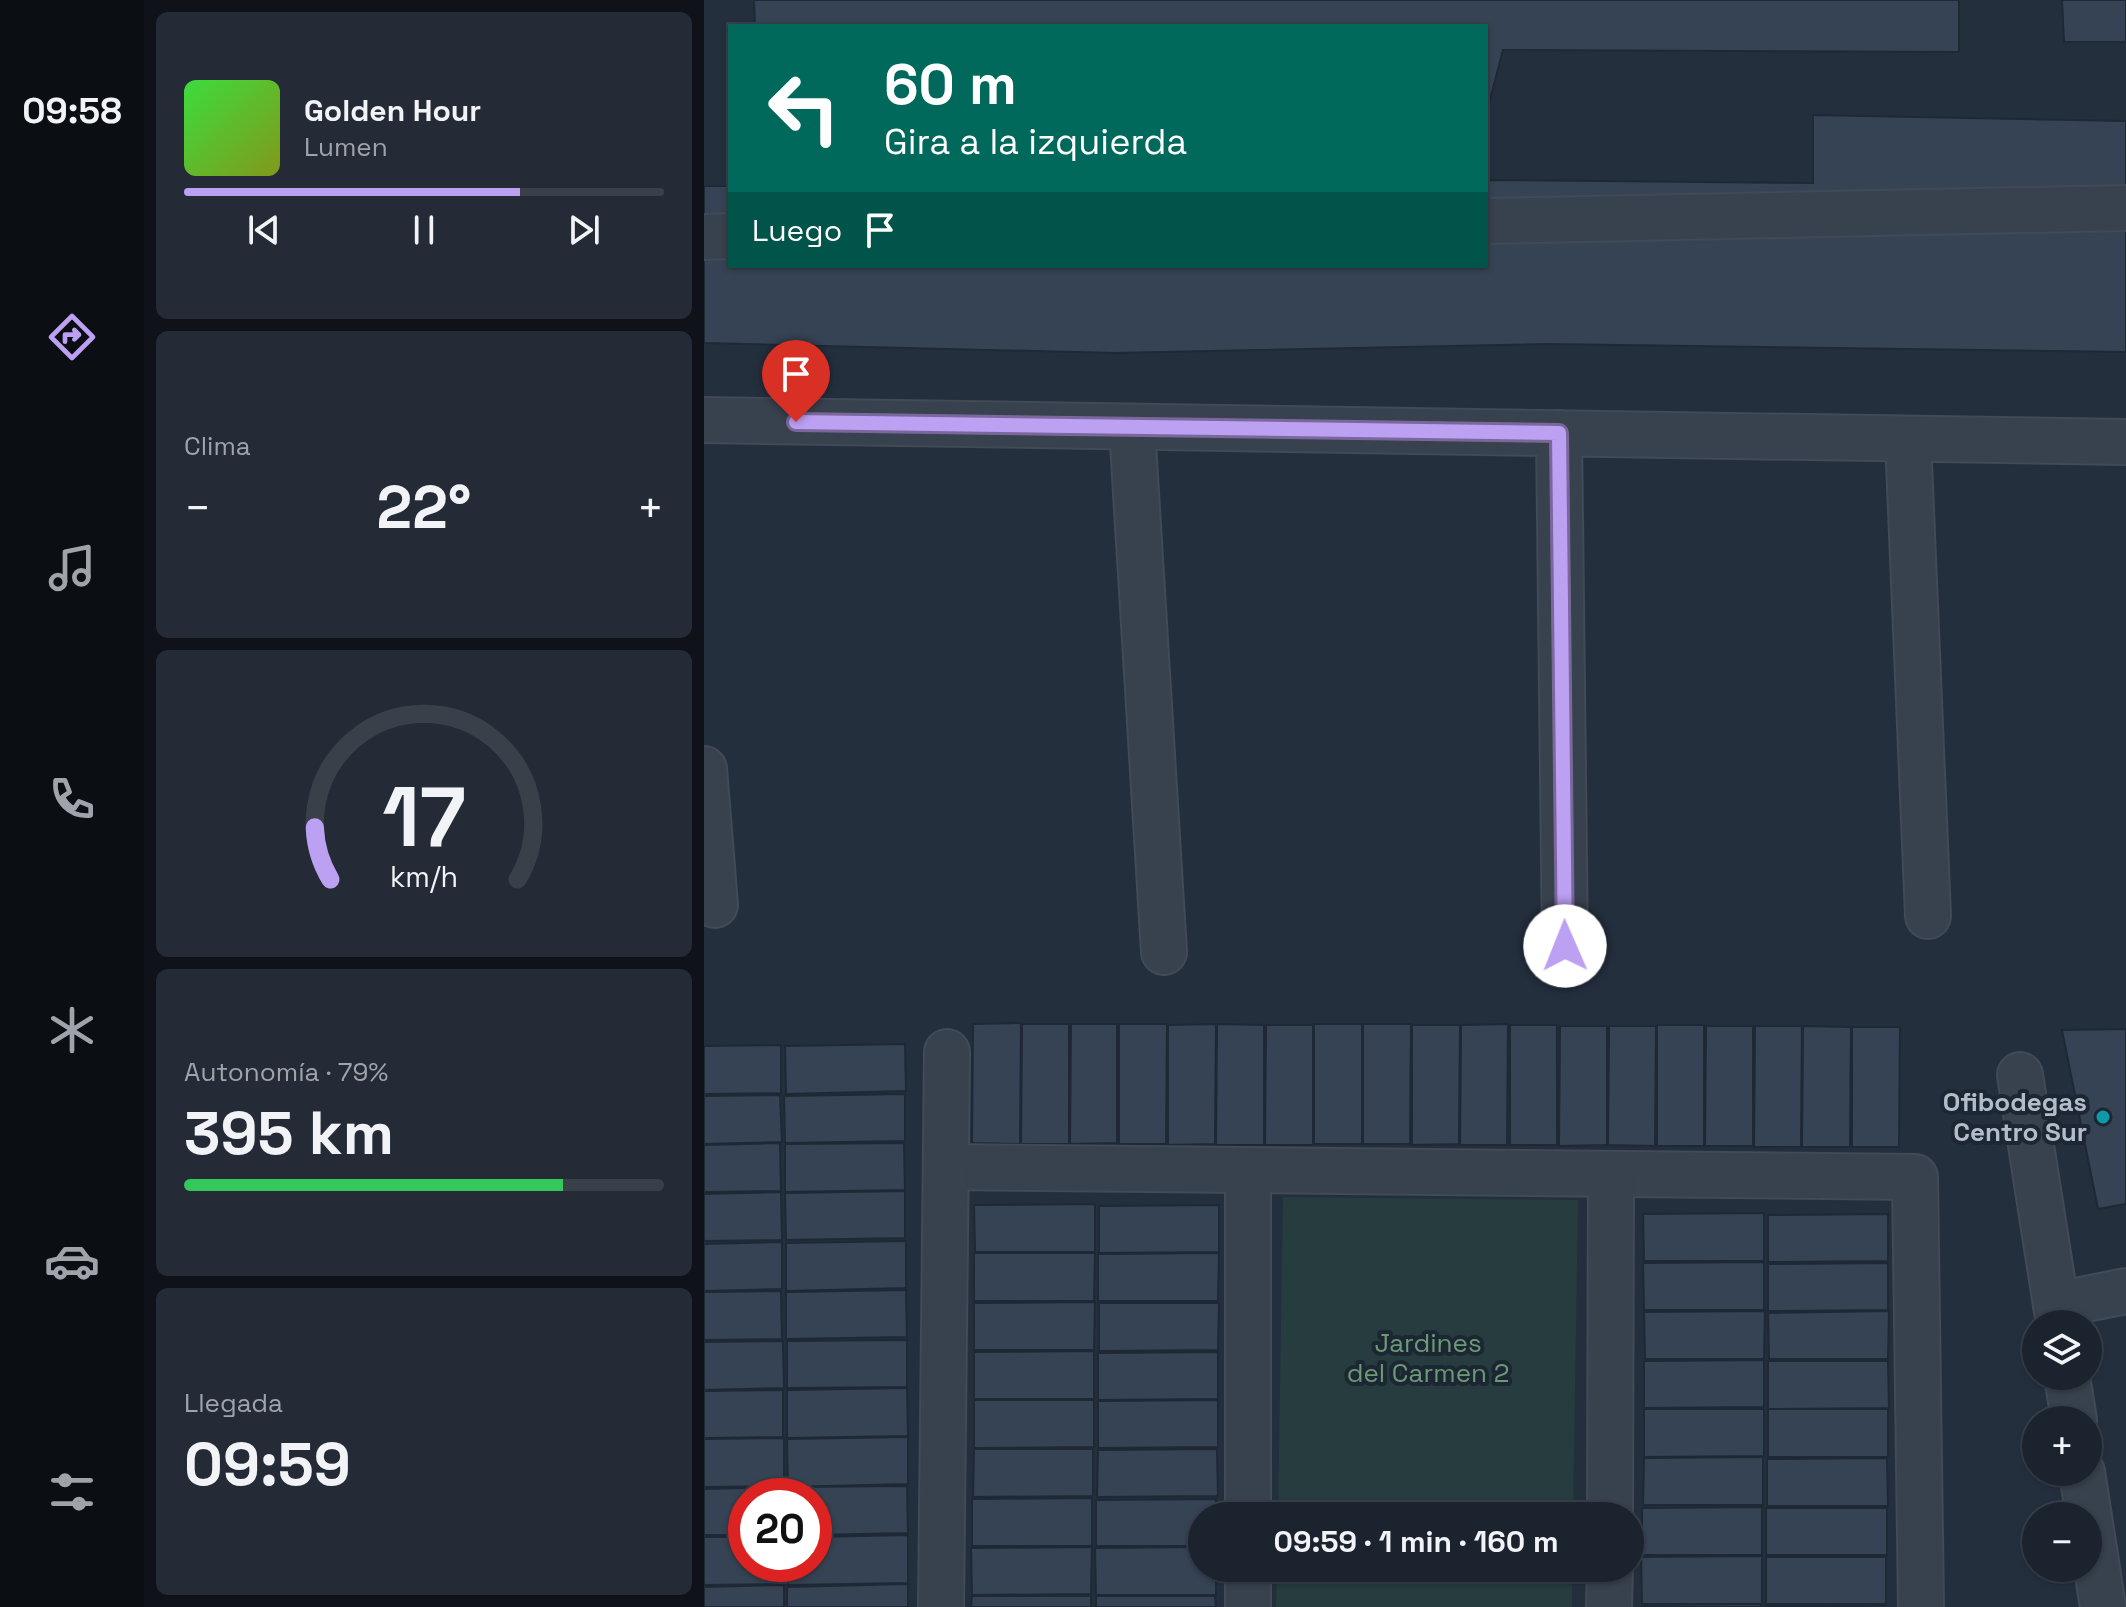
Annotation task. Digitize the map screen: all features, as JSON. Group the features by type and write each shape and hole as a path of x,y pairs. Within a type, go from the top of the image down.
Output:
{"street":[{"path":"1488,221 2126,208"},
{"path":"704,237 728,236"},
{"path":"704,420 2126,442"},
{"path":"1132,427 1164,952"},
{"path":"1559,433 1565,946"},
{"path":"1908,439 1928,916"},
{"path":"704,769 715,905"},
{"path":"941,1607 947,1052"},
{"path":"2020,1075 2057,1310"},
{"path":"946,1167 1915,1177 1921,1607"},
{"path":"1248,1170 1248,1502"},
{"path":"1610,1502 1611,1175"},
{"path":"2072,1310 2126,1291"},
{"path":"2084,1486 2103,1607"},
{"path":"1248,1582 1248,1607"},
{"path":"1609,1607 1610,1582"}],"green space":[{"name":"Jardines del Carmen 2","path":"1283,1197 1578,1200 1573,1502 1278,1502"},
{"path":"1277,1582 1572,1582 1572,1607 1276,1607"}],"building":[{"path":"754,0 1959,0 1959,52 1503,50 1488,107 1488,24 755,24"},
{"path":"2062,0 2126,0 2126,42 2064,42"},
{"path":"1813,115 2126,121 2126,352 1548,344 1115,353 704,343 704,186 728,186 728,268 1488,268 1488,180 1813,183"},
{"path":"1021,1023 1020,1144 972,1143 973,1024"},
{"path":"1022,1024 1069,1024 1069,1144 1021,1144"},
{"path":"1071,1024 1117,1024 1117,1143 1070,1144"},
{"path":"1119,1024 1167,1024 1166,1144 1119,1144"},
{"path":"1216,1024 1215,1144 1168,1145 1168,1025"},
{"path":"1217,1024 1264,1025 1264,1145 1216,1145"},
{"path":"1314,1024 1362,1024 1362,1144 1314,1144"},
{"path":"1363,1024 1411,1024 1410,1144 1363,1144"},
{"path":"1508,1024 1507,1145 1460,1145 1461,1025"},
{"path":"1266,1025 1313,1025 1313,1145 1265,1145"},
{"path":"1412,1025 1460,1025 1459,1144 1412,1145"},
{"path":"1510,1025 1557,1025 1557,1145 1510,1145"},
{"path":"1657,1025 1704,1025 1704,1146 1657,1146"},
{"path":"1560,1026 1607,1026 1607,1145 1559,1146"},
{"path":"1609,1026 1656,1026 1655,1146 1608,1145"},
{"path":"1706,1026 1753,1026 1753,1146 1705,1146"},
{"path":"1755,1026 1802,1026 1801,1147 1754,1147"},
{"path":"1803,1026 1851,1027 1850,1147 1802,1147"},
{"path":"1852,1027 1900,1027 1899,1147 1852,1147"},
{"name":"Ofibodegas Centro Sur","path":"2126,1029 2126,1204 2098,1209 2062,1030"},
{"path":"905,1044 906,1091 786,1094 785,1046"},
{"path":"781,1045 781,1093 704,1094 704,1046"},
{"path":"905,1094 905,1141 785,1143 784,1096"},
{"path":"780,1095 782,1142 704,1144 704,1096"},
{"path":"780,1143 781,1191 704,1192 704,1145"},
{"path":"904,1143 905,1190 785,1192 785,1144"},
{"path":"905,1191 905,1238 786,1240 785,1193"},
{"path":"781,1192 782,1240 704,1241 704,1194"},
{"path":"1095,1204 1095,1252 975,1252 974,1205"},
{"path":"1219,1205 1219,1252 1099,1253 1099,1206"},
{"path":"1764,1213 1764,1261 1644,1261 1643,1214"},
{"path":"1888,1214 1888,1261 1768,1262 1768,1215"},
{"path":"906,1241 906,1288 786,1291 786,1243"},
{"path":"782,1242 782,1289 704,1291 704,1244"},
{"path":"974,1253 1095,1253 1094,1301 974,1301"},
{"path":"1219,1253 1218,1301 1098,1301 1098,1254"},
{"path":"1764,1262 1764,1310 1644,1310 1643,1263"},
{"path":"1888,1263 1888,1310 1768,1311 1768,1264"},
{"path":"906,1290 907,1337 786,1339 786,1292"},
{"path":"781,1291 782,1339 704,1340 704,1292"},
{"path":"1095,1302 1094,1350 974,1350 974,1303"},
{"path":"1099,1303 1219,1303 1218,1350 1099,1351"},
{"path":"1765,1311 1764,1359 1645,1359 1644,1312"},
{"path":"1889,1311 1888,1359 1769,1359 1768,1313"},
{"path":"907,1340 907,1387 787,1388 787,1341"},
{"path":"783,1341 784,1388 704,1390 704,1342"},
{"path":"1094,1351 1094,1399 974,1399 974,1352"},
{"path":"1218,1352 1218,1399 1098,1400 1098,1353"},
{"path":"1764,1360 1764,1407 1644,1408 1644,1361"},
{"path":"1768,1361 1888,1361 1889,1408 1768,1409"},
{"path":"907,1388 908,1436 787,1438 787,1390"},
{"path":"783,1390 783,1437 704,1438 704,1391"},
{"path":"974,1400 1094,1400 1094,1447 974,1448"},
{"path":"1218,1400 1218,1447 1098,1448 1098,1401"},
{"path":"1644,1409 1764,1409 1764,1456 1644,1457"},
{"path":"1768,1409 1888,1409 1888,1457 1768,1457"},
{"path":"908,1437 908,1484 832,1486 832,1478 788,1478 787,1439"},
{"path":"784,1438 784,1478 728,1478 728,1487 704,1487 704,1439"},
{"path":"974,1449 1093,1449 1093,1496 973,1497"},
{"path":"1217,1449 1218,1496 1097,1497 1098,1450"},
{"path":"1763,1457 1763,1505 1644,1505 1644,1458"},
{"path":"1887,1458 1888,1506 1767,1506 1767,1459"},
{"path":"907,1486 908,1533 832,1535 832,1487"},
{"path":"728,1488 728,1535 704,1535 704,1489"},
{"path":"1092,1498 1092,1546 972,1546 972,1499"},
{"path":"1216,1499 1216,1502 1188,1502 1188,1546 1096,1546 1096,1500"},
{"path":"1762,1507 1762,1555 1644,1555 1644,1508"},
{"path":"1766,1508 1887,1508 1887,1555 1766,1555"},
{"path":"908,1535 908,1583 788,1585 788,1582 832,1582 832,1537"},
{"path":"704,1537 728,1537 728,1582 784,1584 704,1585"},
{"path":"1092,1547 1091,1594 972,1595 971,1548"},
{"path":"1188,1547 1188,1582 1216,1582 1216,1595 1096,1595 1095,1548"},
{"path":"1762,1556 1762,1604 1642,1604 1644,1557"},
{"path":"1766,1557 1886,1557 1886,1604 1766,1604"},
{"path":"908,1584 908,1607 787,1607 787,1587"},
{"path":"784,1585 784,1607 704,1607 704,1587"},
{"path":"972,1596 1091,1596 1091,1607 971,1607"},
{"path":"1096,1596 1215,1596 1216,1607 1096,1607"},
{"path":"1761,1604 1761,1607 1642,1607 1642,1605"},
{"path":"1766,1605 1886,1605 1766,1607"}],"place":[{"name":"Ofibodegas Centro Sur","path":"2103,1117"}],"route":[{"path":"796,422 1559,433 1565,946"}]}
